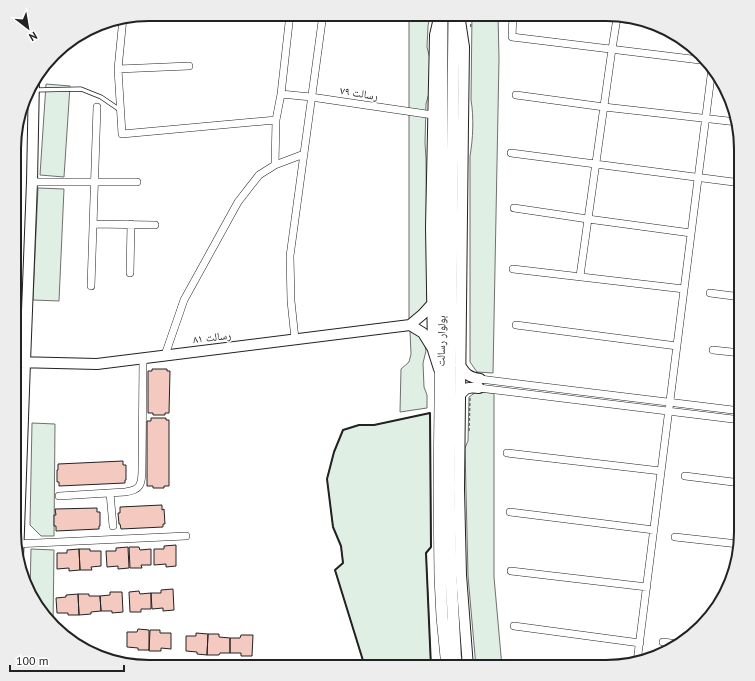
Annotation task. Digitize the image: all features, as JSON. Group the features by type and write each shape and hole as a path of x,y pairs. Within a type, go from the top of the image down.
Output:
{"main road":[{"name":"بولوار رسالت","path":"441,21 441,373 439,488 440,577 446,660"},
{"name":"بولوار رسالت","path":"454,21 449,489 451,583 456,660"}],"street":[{"path":"276,165 276,120 281,94 289,21"},
{"path":"295,339 290,256 322,21"},
{"path":"433,350 431,227 434,35 439,21"},
{"path":"460,21 464,48 459,489 461,575 467,660"},
{"path":"513,21 512,37 698,60"},
{"path":"580,276 616,21"},
{"path":"122,24 118,69 122,134 276,120"},
{"path":"118,69 189,66"},
{"path":"638,656 711,76"},
{"path":"21,347 32,182 34,94"},
{"name":"رسالت ۷۹","path":"281,94 433,115"},
{"path":"516,95 604,107 731,121"},
{"path":"91,286 97,107"},
{"path":"511,153 734,182"},
{"path":"166,355 184,300 238,202 259,176 276,165 304,154"},
{"path":"32,182 137,182"},
{"path":"514,208 588,220 692,233"},
{"path":"93,224 155,224"},
{"path":"130,273 131,224"},
{"path":"513,269 684,289"},
{"path":"710,293 734,296"},
{"path":"432,304 410,325 423,333 433,350 441,373"},
{"name":"رسالت ۸۱","path":"21,362 97,364 410,325"},
{"path":"516,325 677,346"},
{"path":"713,350 734,352"},
{"path":"59,496 132,491 141,484 143,358"},
{"path":"460,365 465,373 479,384 669,412 734,419"},
{"path":"460,395 465,389 479,384 670,402 734,410"},
{"path":"507,453 661,471"},
{"path":"685,476 734,482"},
{"path":"110,493 113,526"},
{"path":"510,512 654,530"},
{"path":"21,544 186,536"},
{"path":"676,537 733,543"},
{"path":"511,571 647,587"},
{"path":"514,626 640,643"},
{"path":"664,642 670,643"}],"lane":[{"path":"36,90 81,89 101,97 120,110"}],"green space":[{"path":"409,21 429,21 427,47 430,59 429,93 426,104 425,143 427,302 420,313 409,319"},
{"path":"472,21 498,21 499,59 493,373 477,372 470,362 470,156 473,121 471,100"},
{"path":"46,84 70,86 64,177 40,175"},
{"path":"38,188 64,189 59,301 33,300"},
{"path":"410,331 419,336 425,346 426,351 423,363 427,408 400,412 401,369 409,362 411,354"},
{"path":"476,392 494,393 494,577 501,660 475,660 468,576 465,448 468,441 469,397"},
{"path":"430,413 431,547 426,553 431,660 363,660 335,570 343,562 341,546 333,527 327,479 334,452 343,430 359,425 374,425"},
{"path":"32,423 55,424 54,536 41,536 30,525"},
{"path":"31,549 54,550 53,616 38,596 30,579"}],"building":[{"path":"152,369 167,369 167,371 170,371 169,413 165,413 165,415 153,415 153,413 148,413 148,371 152,371"},
{"path":"151,418 166,418 166,420 169,420 169,486 164,486 164,488 153,488 153,486 147,486 147,421 151,421"},
{"path":"123,461 123,465 126,465 125,483 59,486 59,482 57,482 58,464"},
{"path":"162,505 162,510 164,509 165,524 163,524 163,527 121,529 118,513 120,513 120,507"},
{"path":"97,508 97,512 100,512 99,529 56,531 56,526 54,526 54,515 56,515 55,509"},
{"path":"176,545 176,566 166,567 166,564 154,565 154,549 164,549 164,546"},
{"path":"128,547 129,568 118,569 118,566 107,567 106,551 116,551 116,548"},
{"path":"129,547 139,547 140,550 151,549 151,565 141,565 142,568 130,568"},
{"path":"79,549 101,551 101,566 91,567 92,570 80,570"},
{"path":"79,549 80,570 69,571 69,568 57,569 57,553 67,553 67,550"},
{"path":"173,589 174,610 163,611 163,608 152,609 151,593 161,593 161,590"},
{"path":"139,591 140,594 151,593 151,609 141,609 141,612 130,612 129,592"},
{"path":"110,592 122,592 123,612 112,613 112,611 101,611 100,596 110,595"},
{"path":"78,594 100,596 101,611 79,615"},
{"path":"78,594 79,615 57,613 56,598"},
{"path":"138,629 149,630 149,650 138,650 138,648 127,647 127,632 137,632"},
{"path":"150,630 160,630 160,633 171,633 171,649 161,648 161,651 149,651"},
{"path":"196,633 208,634 207,655 186,651 186,636 196,636"},
{"path":"208,634 219,634 219,637 230,638 230,653 207,655"},
{"path":"241,635 253,635 252,656 241,656 241,653 230,653 230,638 240,638"}],"wall":[{"path":"363,660 335,570 343,563 341,546 333,527 327,479 334,452 343,430 359,425 374,425 430,413 431,547 426,553 431,660"}]}
